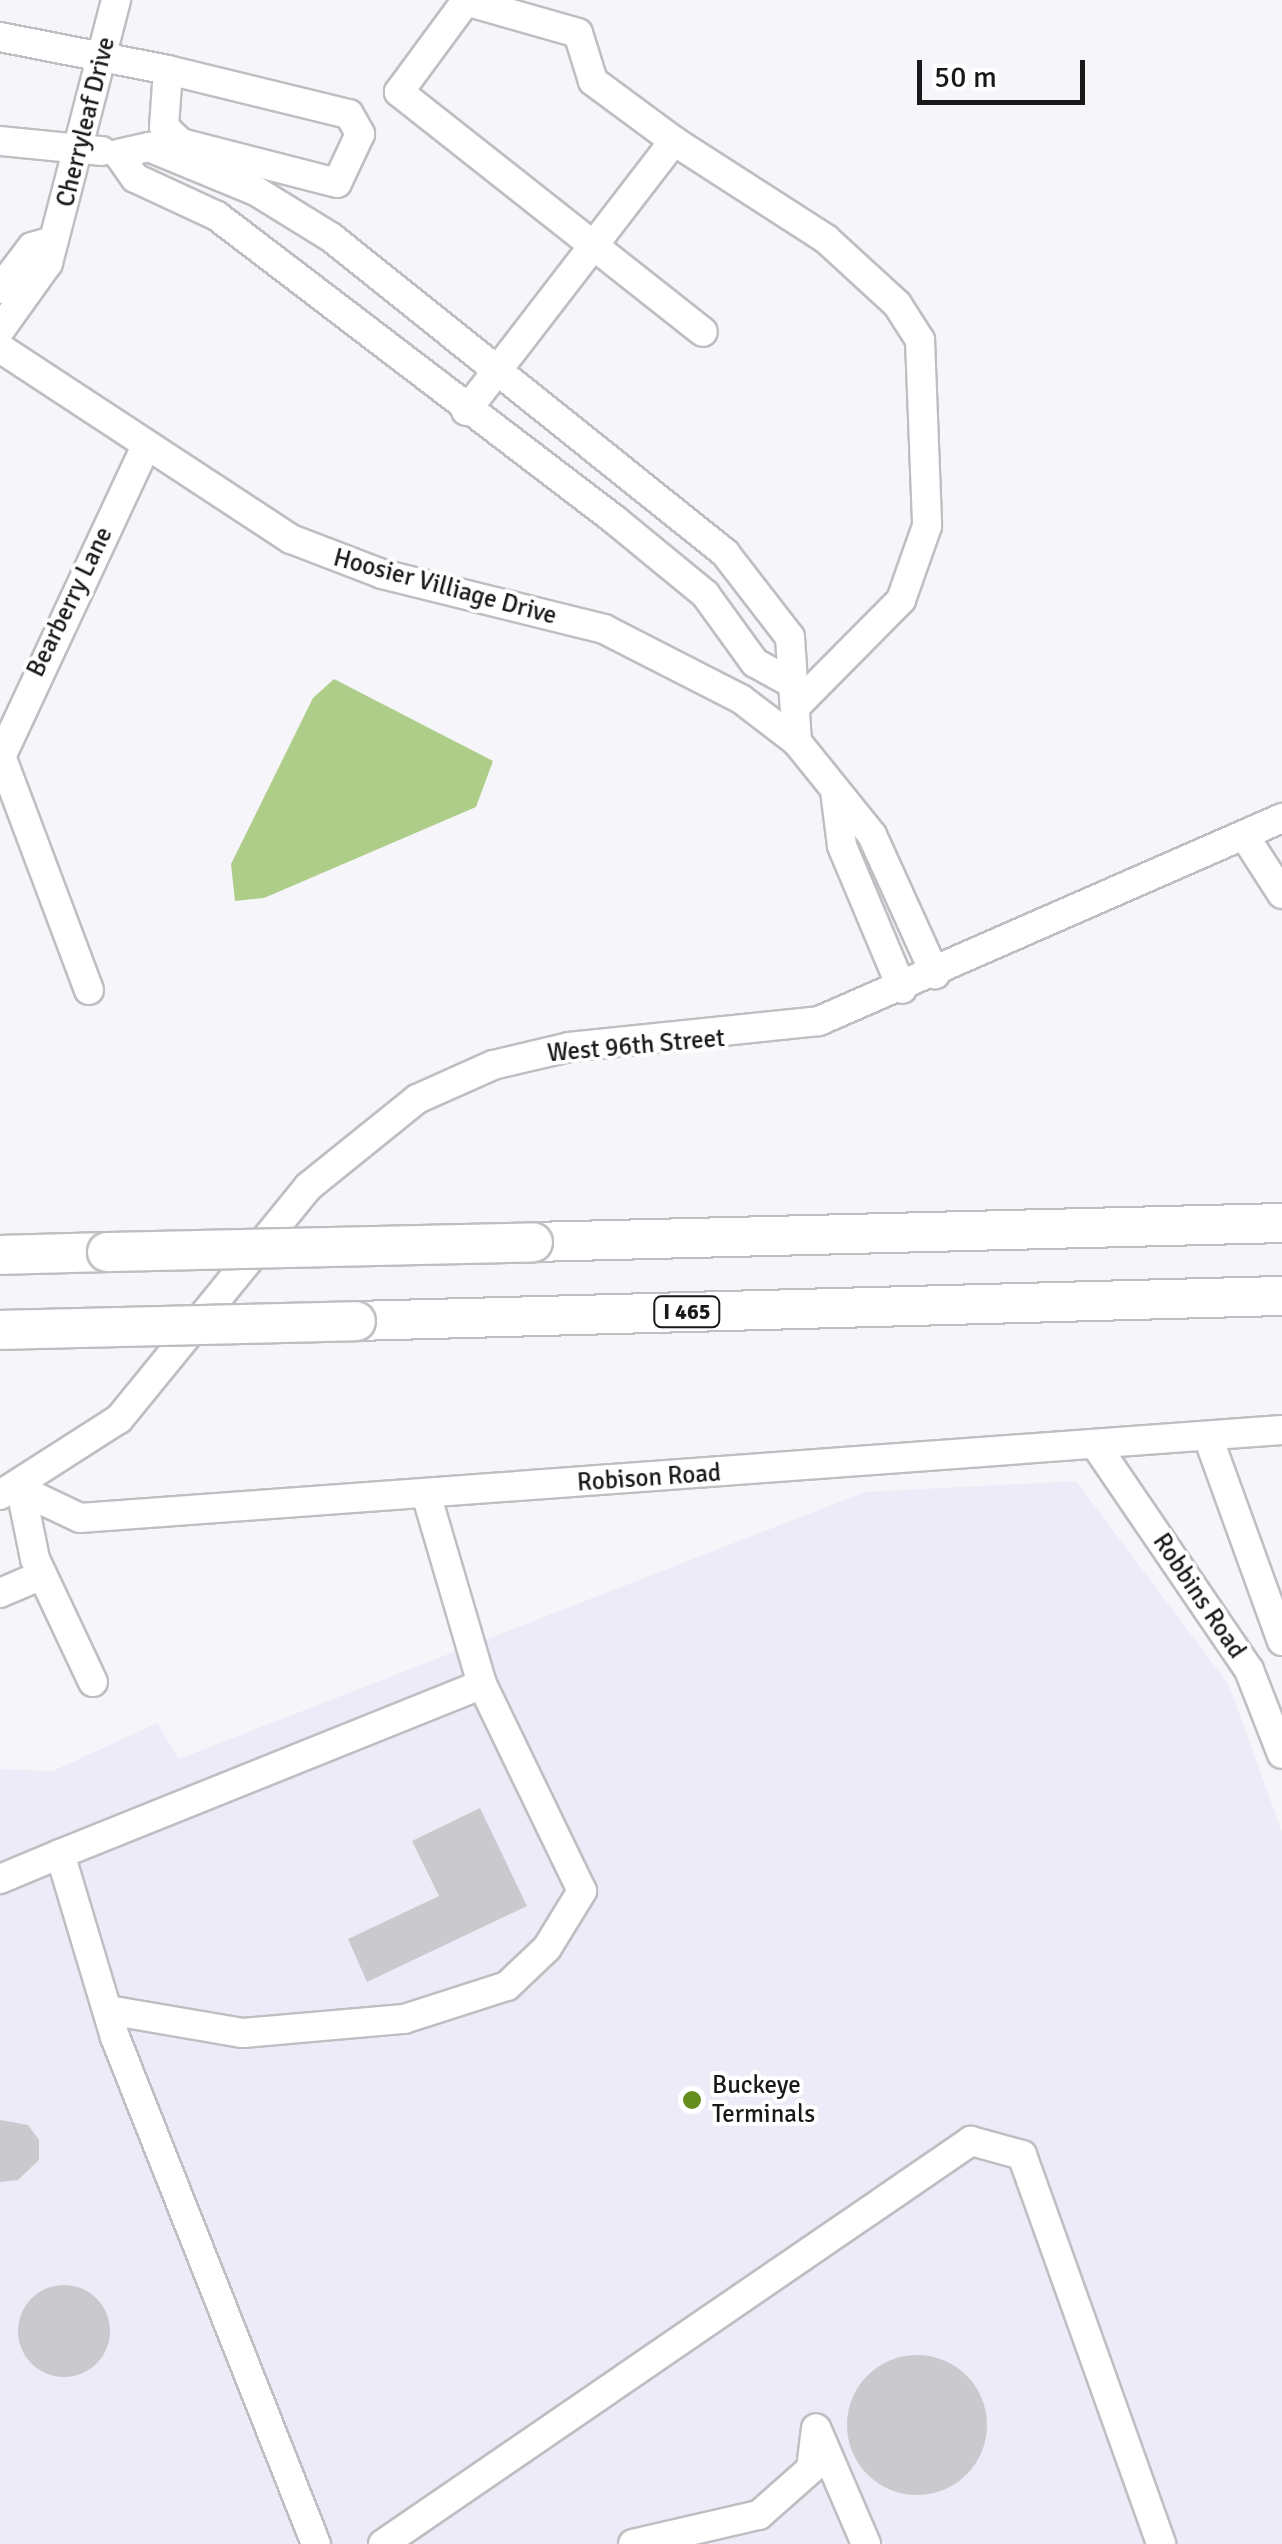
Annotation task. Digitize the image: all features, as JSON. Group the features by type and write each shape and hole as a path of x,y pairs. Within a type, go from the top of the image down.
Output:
{"highway":[{"path":"0,1256 1282,1223"},
{"name":"I 465","path":"0,1330 1282,1296"}],"street":[{"name":"Cherryleaf Drive","path":"0,330 48,262 50,242 84,147 116,0"},
{"path":"703,332 399,92 466,1 578,33 593,81 674,141 826,239 897,304 920,340 927,526 901,600 792,692"},
{"path":"2,41 168,70 350,114 360,134 337,183 181,143 164,127 168,70"},
{"path":"466,412 674,141"},
{"path":"0,142 84,147 118,154 149,147 256,191 332,238 736,564 790,637 797,742"},
{"path":"118,154 135,178 217,216 705,594 755,664 792,692"},
{"path":"0,289 32,248 50,242"},
{"name":"Hoosier Villiage Drive","path":"0,348 145,448 345,564 604,629 663,654 797,742 872,835 935,974"},
{"name":"Bearberry Lane","path":"1,757 145,448"},
{"path":"1,757 89,990"},
{"path":"835,790 842,846 902,988"},
{"name":"West 96th Street","path":"11,1493 130,1408 308,1187 417,1099 493,1065 569,1047 744,1036 819,1021 935,974 1282,818"},
{"path":"1244,835 1282,894"},
{"name":"Robison Road","path":"11,1493 80,1518 1097,1447 1282,1430"},
{"path":"1208,1437 1282,1641"},
{"name":"Robbins Road","path":"1097,1447 1249,1670 1282,1754"},
{"path":"11,1493 42,1575 93,1682"},
{"path":"108,2010 243,2033 404,2019 507,1986 547,1948 582,1890 482,1684 426,1494"},
{"path":"0,1593 42,1575"},
{"path":"0,1879 482,1684"},
{"path":"60,1854 108,2010 316,2544"},
{"path":"383,2544 971,2141 1022,2155 1161,2544"},
{"path":"632,2544 759,2514 811,2469 816,2428 866,2544"}],"shaded area":[{"path":"334,679 493,761 476,807 264,898 235,901 231,864 313,698"},
{"path":"1076,1481 1229,1685 1282,1832 1282,2544 0,2544 0,1769 53,1771 157,1723 179,1759 865,1492"}],"building":[{"path":"480,1808 527,1906 367,1982 348,1939 439,1896 412,1841"},
{"path":"0,2120 28,2125 39,2140 39,2160 18,2180 0,2182"},
{"path":"64,2285 81,2289 96,2299 106,2314 110,2331 106,2348 96,2363 81,2373 64,2377 47,2373 32,2363 22,2348 18,2331 22,2314 32,2299 47,2289"},
{"path":"917,2355 944,2361 966,2376 981,2398 987,2425 981,2452 966,2474 944,2489 917,2495 890,2489 868,2474 853,2452 847,2425 853,2398 868,2376 890,2361"}],"place":[{"name":"Buckeye Terminals","path":"692,2100"}]}
